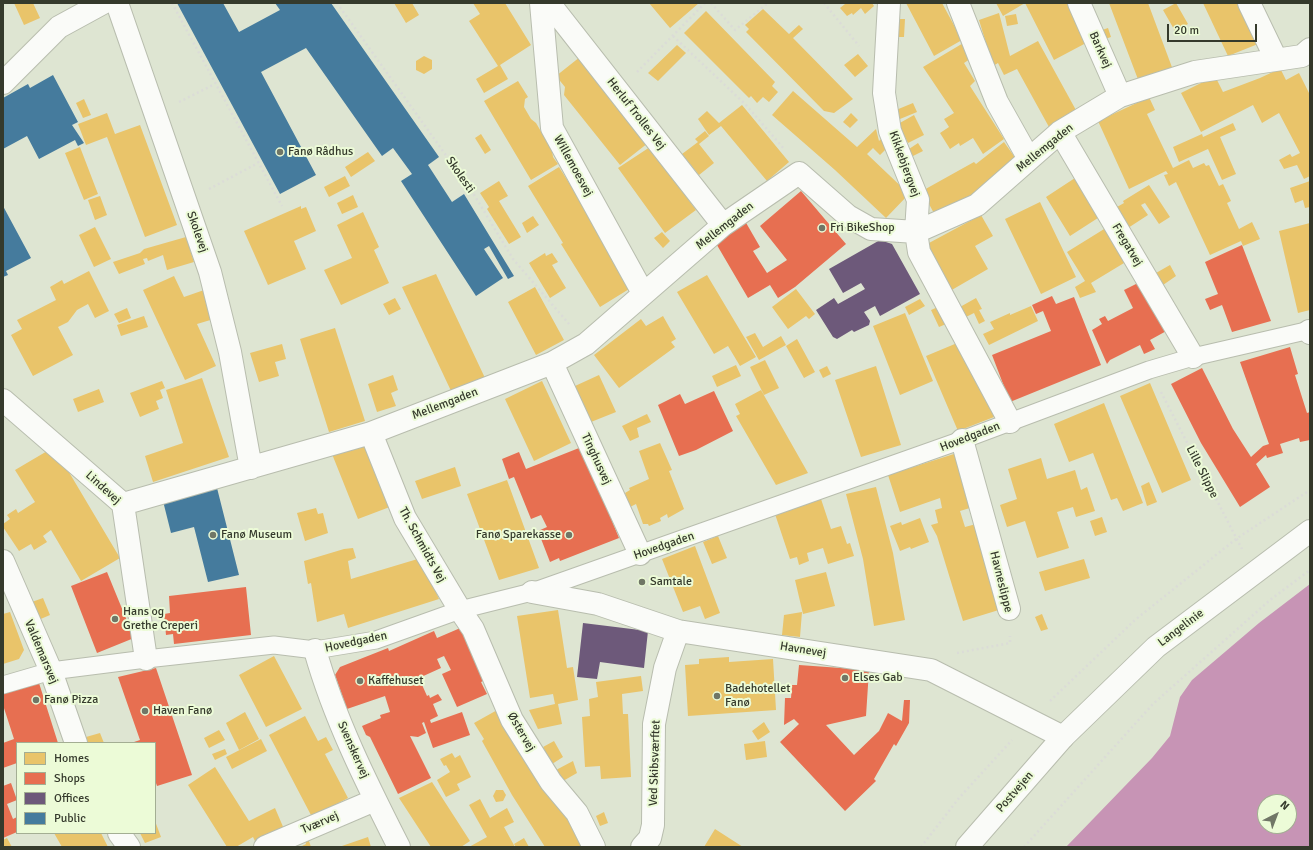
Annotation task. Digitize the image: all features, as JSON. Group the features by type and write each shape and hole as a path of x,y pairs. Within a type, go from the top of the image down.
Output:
{"street":[{"path":"3,83 59,27 103,3"},
{"name":"Skolevej","path":"117,3 210,272 230,352 251,468"},
{"name":"Willemoesvej","path":"541,3 552,128 643,293"},
{"name":"Herluf Trolles Vej","path":"548,3 722,225"},
{"name":"Kikkebjergvej","path":"889,3 884,93 890,131 918,200 916,232 919,252 1010,422"},
{"path":"958,3 997,102 1029,159"},
{"name":"Barkvej","path":"1079,3 1120,96"},
{"path":"1249,3 1276,59"},
{"name":"Mellemgaden","path":"123,504 371,433 552,363 586,344 722,225 799,173 848,216 872,229 916,232 977,205 1060,132 1120,96 1195,72 1276,59 1307,58"},
{"name":"Fregatvej","path":"1060,132 1193,357"},
{"name":"Hovedgaden","path":"3,685 51,671 146,659 274,645 315,650 376,640 460,610 532,592 962,440 1149,370 1193,357 1310,331"},
{"name":"Tinghusvej","path":"552,363 640,554"},
{"name":"Lindevej","path":"3,400 123,504 146,659"},
{"name":"Th. Schmidts Vej","path":"371,433 404,518 460,610"},
{"name":"Havneslippe","path":"962,440 1010,609"},
{"name":"Langelinie","path":"1063,737 1156,647 1310,531"},
{"name":"Valdemarsvej","path":"3,561 51,671 76,742"},
{"name":"Havnevej","path":"532,592 598,604 678,631 932,670 1063,737"},
{"name":"Østervej","path":"460,610 473,629 512,720 551,782 578,813 594,847"},
{"name":"Ved Skibsværftet","path":"642,847 650,838 653,825 654,724 665,668 678,631"},
{"name":"Svenskervej","path":"315,650 338,715 375,800 398,847"},
{"name":"Postvejen","path":"966,847 1063,737"},
{"name":"Tværvej","path":"264,847 375,800"},
{"path":"120,834 129,847"}],"path":[{"path":"172,3 282,206"},
{"name":"Skolesti","path":"337,3 473,193 512,259 586,344"},
{"path":"618,91 705,3"},
{"path":"711,3 735,30 768,3"},
{"path":"824,3 875,65 885,72"},
{"path":"673,36 746,105 793,160 799,173"},
{"path":"155,113 215,84"},
{"path":"186,202 258,163"},
{"name":"Lille Slippe","path":"1149,370 1254,573"},
{"path":"1024,847 1153,704 1270,600 1310,570"},
{"name":"Havneslippe","path":"932,670 957,653 1010,642 1010,609"}],"shaded area":[{"path":"1310,584 1310,847 1066,847 1152,758 1170,736 1180,697 1192,680 1259,623"}],"building: Homes":[{"path":"14,3 33,3 40,18 24,25"},
{"path":"394,3 412,3 419,15 406,23"},
{"path":"473,3 505,3 531,45 500,65 508,79 484,93 476,79 498,66 469,21 480,14"},
{"path":"649,3 699,3 670,28"},
{"path":"844,3 872,3 874,6 865,14 861,8 853,15 852,13 847,16 840,8 845,4"},
{"path":"906,3 942,3 962,40 934,56"},
{"path":"996,3 1025,3 1003,16"},
{"path":"1025,3 1067,3 1086,43 1054,60"},
{"path":"1109,3 1148,3 1173,70 1139,82"},
{"path":"1176,3 1188,24 1175,31 1163,10"},
{"path":"1203,3 1244,3 1263,42 1228,56"},
{"path":"763,9 789,34 799,25 803,29 793,38 853,99 834,113 824,111 746,32 749,29 745,25"},
{"path":"706,11 775,82 772,86 778,92 769,102 763,97 757,103 751,96 749,98 684,33"},
{"path":"999,13 1010,56 1038,41 1077,112 1049,127 1017,69 1004,75 998,63 993,66 979,20"},
{"path":"1016,14 1018,24 1007,26 1005,16"},
{"path":"897,19 905,19 904,37 895,37"},
{"path":"1108,28 1111,37 1102,40 1099,31"},
{"path":"965,42 973,57 964,63 975,81 970,86 1004,139 983,154 973,138 960,146 959,143 950,149 940,133 949,127 944,119 954,113 923,67"},
{"path":"677,45 686,53 658,81 648,73"},
{"path":"585,53 648,143 620,165 564,95 565,87 556,76"},
{"path":"858,54 868,66 855,77 844,65"},
{"path":"424,56 432,60 432,69 424,74 416,70 416,61"},
{"path":"1277,70 1281,70 1286,80 1299,73 1310,95 1310,176 1304,179 1297,165 1284,169 1279,160 1290,154 1292,157 1300,153 1279,113 1262,123 1253,105 1201,132 1181,93 1215,76 1223,92"},
{"path":"518,81 528,97 525,99 524,107 531,119 536,123 552,150 553,157 558,164 531,180 484,101"},
{"path":"793,91 857,147 876,129 879,141 881,139 886,149 880,155 873,148 867,154 909,194 886,218 835,170 772,115"},
{"path":"1148,95 1155,110 1147,114 1173,168 1189,160 1193,168 1204,163 1206,166 1209,165 1219,186 1223,184 1231,201 1227,203 1239,229 1252,222 1260,239 1243,246 1241,241 1210,255 1176,182 1169,186 1164,175 1168,174 1166,171 1129,189 1098,121 1141,101 1140,99"},
{"path":"84,99 91,115 83,118 76,103"},
{"path":"913,103 917,112 900,119 896,110"},
{"path":"742,105 789,162 767,181 721,126 709,135 698,119 707,111 719,123"},
{"path":"107,113 115,134 140,125 177,225 145,237 107,137 86,145 78,124"},
{"path":"851,113 858,120 850,128 843,122"},
{"path":"914,115 924,135 908,143 898,124"},
{"path":"1233,123 1236,130 1220,137 1236,174 1222,180 1208,149 1179,162 1173,147 1202,134 1203,137"},
{"path":"705,131 709,136 699,144 714,163 699,175 682,154 698,142 695,139"},
{"path":"481,134 491,150 485,154 475,138"},
{"path":"1004,142 1019,163 988,187 936,217 922,191 974,162 976,164"},
{"path":"918,143 923,151 913,156 909,149"},
{"path":"80,147 98,194 84,200 65,153"},
{"path":"650,147 696,210 665,233 618,168"},
{"path":"368,152 375,161 351,177 345,167"},
{"path":"559,167 634,286 600,307 561,244 563,243 528,186"},
{"path":"345,176 350,186 329,197 324,187"},
{"path":"1075,178 1101,216 1070,236 1046,197"},
{"path":"499,181 508,196 499,201 521,237 509,244 487,209 489,207 480,193"},
{"path":"1310,181 1310,207 1305,208 1303,200 1295,203 1290,188"},
{"path":"1149,185 1170,217 1159,224 1145,203 1141,205 1148,215 1128,228 1117,207 1124,203 1123,201"},
{"path":"353,195 358,207 342,214 337,203"},
{"path":"100,196 107,215 95,220 88,200"},
{"path":"1040,202 1076,277 1041,294 1005,219"},
{"path":"301,206 301,209 306,207 316,231 294,241 306,269 268,285 244,231"},
{"path":"363,212 379,247 374,250 389,283 341,305 324,270 352,258 337,225"},
{"path":"981,215 993,236 975,246 988,269 950,291 927,250 929,243"},
{"path":"533,216 539,225 527,233 522,223"},
{"path":"1310,223 1310,310 1298,313 1279,231"},
{"path":"1109,226 1129,260 1091,283 1096,292 1080,298 1075,287 1085,281 1067,252"},
{"path":"95,227 111,259 94,267 79,235"},
{"path":"662,232 670,241 663,248 654,238"},
{"path":"186,237 194,262 167,270 163,255 148,261 147,258 143,259 145,264 119,274 113,262 140,253 144,249"},
{"path":"545,253 546,256 552,253 558,262 552,265 566,288 550,298 529,263"},
{"path":"1170,265 1176,276 1163,285 1156,273"},
{"path":"89,271 109,311 95,318 88,304 77,310 68,322 58,327 73,355 33,376 11,335 22,329 17,320 56,300 50,287 62,280 64,284"},
{"path":"436,274 485,378 452,393 402,287"},
{"path":"707,275 756,357 740,366 728,346 714,354 677,292"},
{"path":"174,276 184,297 207,289 217,318 197,324 216,366 185,380 143,290"},
{"path":"535,287 564,340 536,355 508,302"},
{"path":"796,289 815,314 809,319 806,316 788,329 772,307"},
{"path":"395,298 401,309 389,315 383,304"},
{"path":"976,298 982,309 979,310 985,321 979,324 974,313 966,317 960,307"},
{"path":"920,299 925,306 909,315 905,307"},
{"path":"1031,306 1038,321 989,345 983,334 994,329 990,322"},
{"path":"938,307 946,324 939,327 931,310"},
{"path":"127,308 131,318 119,323 114,314"},
{"path":"905,313 933,381 900,395 873,326"},
{"path":"144,316 148,327 121,336 117,325"},
{"path":"663,316 676,339 671,342 675,347 619,388 594,355 641,319 646,326"},
{"path":"335,328 365,421 329,432 300,339"},
{"path":"755,333 763,347 781,336 786,345 759,360 746,337"},
{"path":"797,339 815,372 804,378 786,346"},
{"path":"962,341 994,417 958,431 926,356"},
{"path":"282,344 286,359 275,362 279,376 259,382 250,353"},
{"path":"765,360 779,388 764,395 750,367"},
{"path":"736,365 741,376 717,387 712,376"},
{"path":"827,366 831,374 823,378 819,370"},
{"path":"876,366 901,445 861,457 835,380"},
{"path":"393,375 398,390 391,393 396,406 377,412 368,384"},
{"path":"599,375 616,412 591,422 575,386"},
{"path":"202,378 229,457 153,482 145,456 183,443 166,390"},
{"path":"162,381 165,388 160,390 163,398 156,401 159,409 140,417 130,393"},
{"path":"542,381 571,443 534,461 505,399"},
{"path":"1150,383 1191,480 1162,493 1120,396"},
{"path":"99,389 104,402 78,412 73,399"},
{"path":"761,390 808,473 776,485 736,416 740,414 735,404"},
{"path":"1104,403 1143,503 1123,511 1117,498 1111,500 1093,453 1069,462 1054,424"},
{"path":"647,414 651,422 637,428 639,437 630,441 622,426"},
{"path":"369,440 395,505 358,519 332,454"},
{"path":"660,443 672,470 669,471 684,509 668,518 667,514 660,518 661,521 649,526 648,524 643,524 636,504 630,507 625,493 630,490 629,488 649,479 639,451"},
{"path":"54,447 120,558 81,581 51,530 43,536 47,542 34,550 31,544 19,551 3,527 3,524 10,519 7,515 16,509 18,513 35,502 15,470"},
{"path":"957,453 973,507 960,511 965,527 976,524 1002,609 963,621 937,536 931,525 938,523 935,510 942,508 940,498 900,512 888,475"},
{"path":"1041,458 1047,479 1075,470 1081,490 1087,487 1095,511 1076,517 1073,507 1057,512 1069,548 1037,558 1025,521 1007,527 1000,505 1017,499 1008,469"},
{"path":"455,467 461,486 422,499 415,481"},
{"path":"507,480 539,568 499,580 467,494"},
{"path":"1149,482 1157,502 1147,506 1141,486"},
{"path":"876,487 893,553 905,620 874,626 863,559 846,494"},
{"path":"821,499 831,529 841,526 847,544 850,543 854,556 828,564 823,548 807,553 809,561 799,565 797,557 790,559 775,514"},
{"path":"316,508 318,514 323,513 328,533 305,541 297,513"},
{"path":"1102,517 1107,532 1095,536 1090,521"},
{"path":"920,518 929,542 911,549 910,547 900,551 890,526 901,522 902,525"},
{"path":"718,536 727,558 712,564 703,542"},
{"path":"695,546 720,613 705,619 700,606 683,612 662,559"},
{"path":"353,548 356,558 348,561 351,579 421,558 439,599 348,628 344,614 317,622 311,583 308,584 304,561 344,549"},
{"path":"1084,559 1090,578 1045,591 1039,572"},
{"path":"826,572 835,606 803,614 795,580"},
{"path":"43,598 50,615 36,621 29,603"},
{"path":"558,610 567,668 573,667 578,700 558,704 562,724 538,729 529,710 555,704 553,694 530,698 517,616"},
{"path":"10,612 24,650 19,659 3,664 3,614"},
{"path":"802,612 800,637 782,635 784,615"},
{"path":"1042,614 1048,629 1041,631 1035,617"},
{"path":"274,656 302,709 266,727 239,675"},
{"path":"729,657 729,662 773,659 776,710 688,716 685,665 699,664 699,659"},
{"path":"641,676 643,691 622,694 623,714 628,714 631,777 601,779 600,766 585,767 582,717 590,716 589,699 598,697 596,682"},
{"path":"499,709 585,847 545,847 512,795 482,741 484,739 474,723"},
{"path":"245,712 259,739 239,750 226,723"},
{"path":"305,716 318,741 326,737 333,750 325,754 348,798 312,817 269,735"},
{"path":"764,722 770,732 758,740 752,731"},
{"path":"219,730 225,740 209,748 204,738"},
{"path":"100,733 104,742 87,742 86,737"},
{"path":"261,739 267,751 232,769 226,757"},
{"path":"554,741 563,757 552,764 543,747"},
{"path":"765,741 767,757 746,760 744,744"},
{"path":"225,749 227,754 215,760 212,754"},
{"path":"452,753 455,758 460,755 471,777 457,784 460,790 446,797 437,780 450,772 440,759"},
{"path":"573,761 577,773 563,781 556,770"},
{"path":"215,767 249,821 275,808 284,829 256,843 253,837 236,847 227,847 188,785"},
{"path":"432,782 470,841 461,847 431,847 399,798"},
{"path":"496,790 503,790 506,795 503,801 496,802 493,796"},
{"path":"480,799 490,818 507,808 514,822 504,827 515,847 469,847 487,837 469,805"},
{"path":"604,812 608,823 600,826 596,816"},
{"path":"156,824 161,837 145,843 140,834 156,834"},
{"path":"715,829 743,847 704,847"},
{"path":"55,834 102,834 108,847 62,847"},
{"path":"368,837 371,847 339,847"},
{"path":"7,838 12,847 3,847 3,840"},
{"path":"304,838 308,838 311,847 300,847 306,844"},
{"path":"524,838 529,847 516,847 514,844"}],"building: Shops":[{"path":"801,191 846,244 795,287 778,298 770,285 748,298 714,240 745,221 760,247 753,251 767,273 787,260 760,226"},
{"path":"1242,245 1271,321 1232,332 1222,305 1210,310 1205,299 1218,294 1205,262"},
{"path":"1142,281 1170,329 1150,340 1155,349 1144,354 1140,345 1110,360 1107,364 1092,330 1102,324 1099,319 1105,316 1108,321 1133,308 1124,290"},
{"path":"1052,296 1056,304 1074,297 1101,365 1010,402 992,355 1051,331 1043,311 1036,314 1032,305"},
{"path":"1290,347 1298,374 1295,375 1307,413 1310,412 1310,440 1300,442 1299,438 1280,444 1283,453 1267,458 1266,455 1256,464 1270,487 1240,507 1201,443 1171,384 1202,368 1233,429 1251,457 1263,446 1269,444 1240,362"},
{"path":"714,391 733,431 696,450 679,456 658,405 680,394 685,404"},
{"path":"579,448 584,459 586,457 619,538 560,561 559,558 550,562 538,531 547,527 541,515 531,519 514,477 509,479 502,459 519,452 526,469"},
{"path":"107,572 134,638 97,653 71,586"},
{"path":"246,587 251,635 174,644 173,634 166,635 164,614 170,613 169,596"},
{"path":"465,626 488,679 481,682 487,694 457,707 442,674 451,670 444,656 437,659 441,668 419,678 427,696 429,695 430,698 438,694 442,700 433,704 438,716 430,720 431,723 462,712 470,735 433,748 424,722 422,723 426,733 418,737 410,736 431,778 398,794 370,737 366,735 362,726 381,718 380,715 390,712 385,696 347,709 335,675 340,667 388,648 389,651 434,631 437,638"},
{"path":"799,665 869,670 866,716 826,725 854,755 879,731 888,713 902,721 904,700 910,700 909,723 896,746 894,744 874,779 876,781 845,811 780,742 799,724 794,719 784,725 785,698 791,698 792,685 797,685"},
{"path":"156,668 192,775 157,786 156,742 134,742 140,740 118,677"},
{"path":"39,683 58,742 16,742 16,763 3,768 3,743 14,739 3,705 3,694"},
{"path":"11,783 16,797 16,800 7,804 13,819 16,818 16,832 3,838 3,786"}],"building: Offices":[{"path":"880,240 892,244 920,294 880,316 875,306 864,312 870,321 869,325 854,332 852,330 837,339 833,337 816,310 834,298 838,304 865,289 861,283 843,293 829,269"},
{"path":"583,623 648,631 644,668 600,662 597,679 577,677"}],"building: Public":[{"name":"Fanø Rådhus","path":"177,3 223,3 239,32 280,10 275,3 331,3 439,157 428,165 452,202 464,194 514,276 508,279 489,246 484,249 503,278 476,296 401,181 412,174 393,148 382,156 306,48 261,72 316,175 280,194"},
{"path":"53,75 78,122 72,125 84,143 78,146 75,140 39,159 27,136 3,149 3,98 28,84 30,88"},
{"path":"3,206 31,258 6,271 8,275 3,277"},
{"path":"217,488 239,575 208,582 194,527 171,533 163,501"}],"place":[{"name":"Fanø Rådhus","path":"280,152"},
{"name":"Fri BikeShop","path":"822,228"},
{"name":"Fanø Museum","path":"213,535"},
{"name":"Fanø Sparekasse","path":"569,535"},
{"name":"Samtale","path":"642,582"},
{"name":"Hans og Grethe Creperi","path":"115,619"},
{"name":"Elses Gab","path":"845,678"},
{"name":"Kaffehuset","path":"360,681"},
{"name":"Badehotellet Fanø","path":"717,696"},
{"name":"Fanø Pizza","path":"36,700"},
{"name":"Haven Fanø","path":"145,711"}]}
